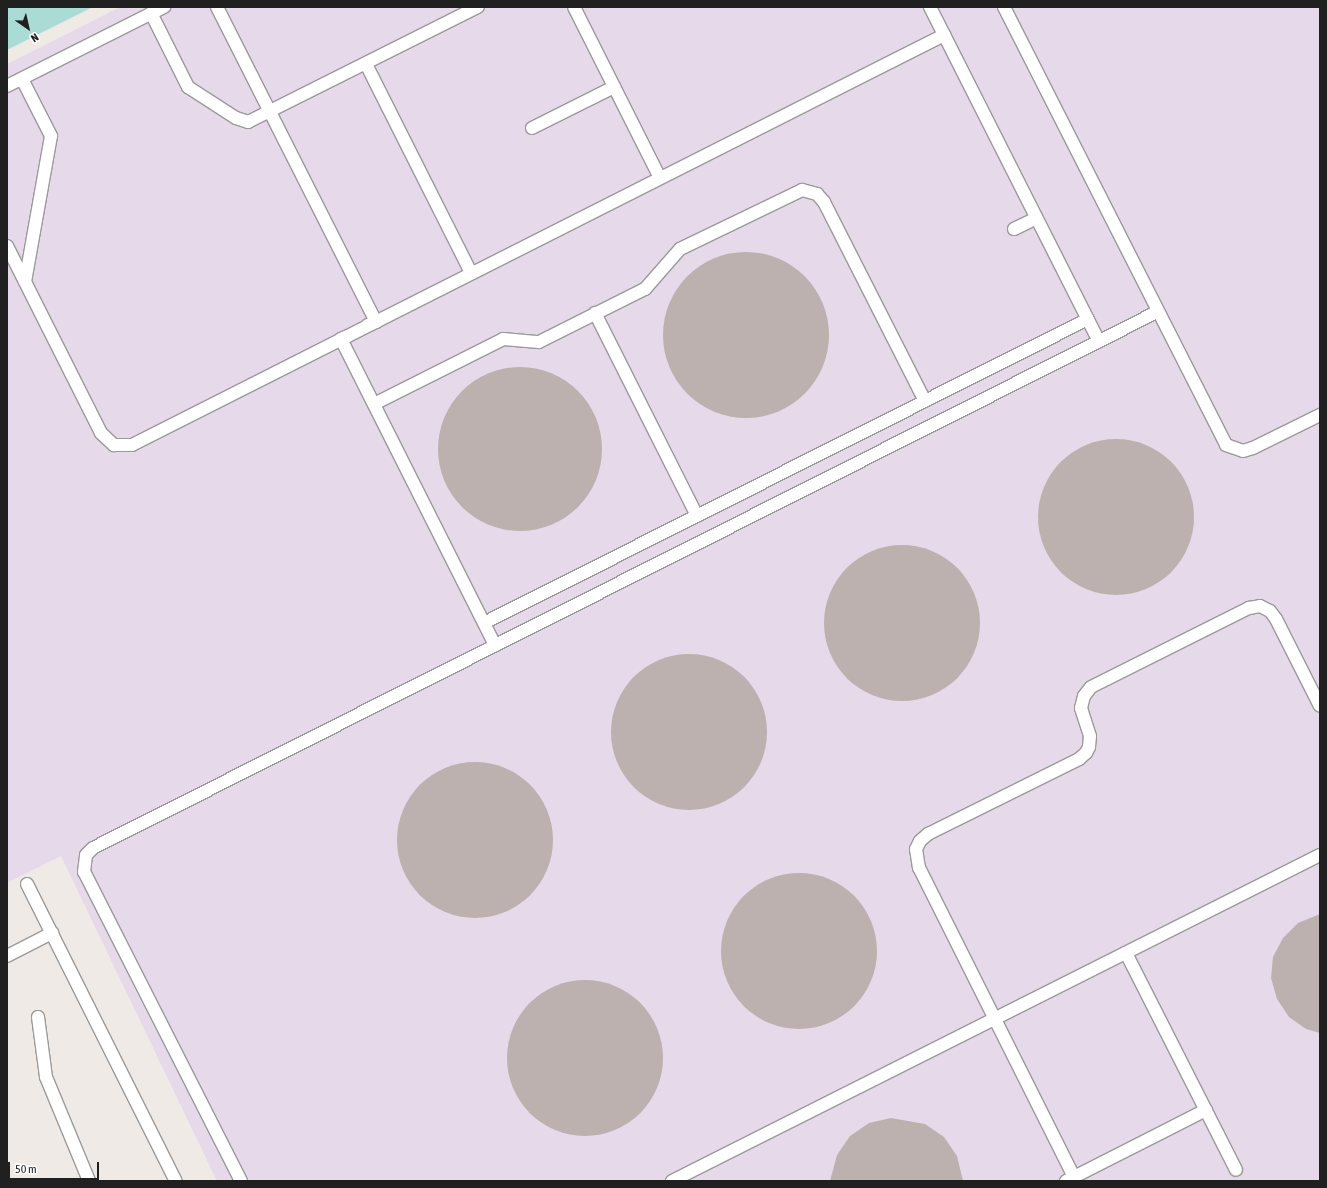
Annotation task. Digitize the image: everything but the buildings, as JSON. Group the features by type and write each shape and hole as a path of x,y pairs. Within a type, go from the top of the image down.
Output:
{"lane":[{"path":"7,86 164,7"},
{"path":"217,7 376,322 341,339 495,645"},
{"path":"152,13 188,87 240,120 253,121 478,7"},
{"path":"574,7 660,178"},
{"path":"930,7 1099,341"},
{"path":"1004,7 1221,437 1234,449 1243,451 1253,448 1320,415"},
{"path":"7,246 101,433 109,442 126,446 944,35"},
{"path":"366,64 471,273"},
{"path":"22,79 51,136 26,282"},
{"path":"532,128 614,87"},
{"path":"374,404 503,339 539,342 645,289 680,249 796,191 807,190 817,194 824,202 925,401"},
{"path":"1014,229 1037,218"},
{"path":"241,1181 84,872 86,855 93,848 1158,312"},
{"path":"595,313 697,516"},
{"path":"484,623 1088,320"},
{"path":"1206,1110 1070,1179 994,1019 919,868 916,850 920,841 928,834 1079,759 1086,753 1089,747 1090,736 1082,708 1084,696 1091,688 1249,608 1260,606 1270,611 1276,619 1320,706"},
{"path":"672,1181 1320,855"},
{"path":"27,884 176,1181"},
{"path":"7,956 52,933"},
{"path":"1126,953 1236,1170"},
{"path":"38,1017 46,1077 89,1181"}],"shaded area":[{"path":"120,7 1320,7 1320,1181 217,1181 61,856 7,883 7,64"}],"water":[{"path":"7,7 93,7 7,50"}]}
